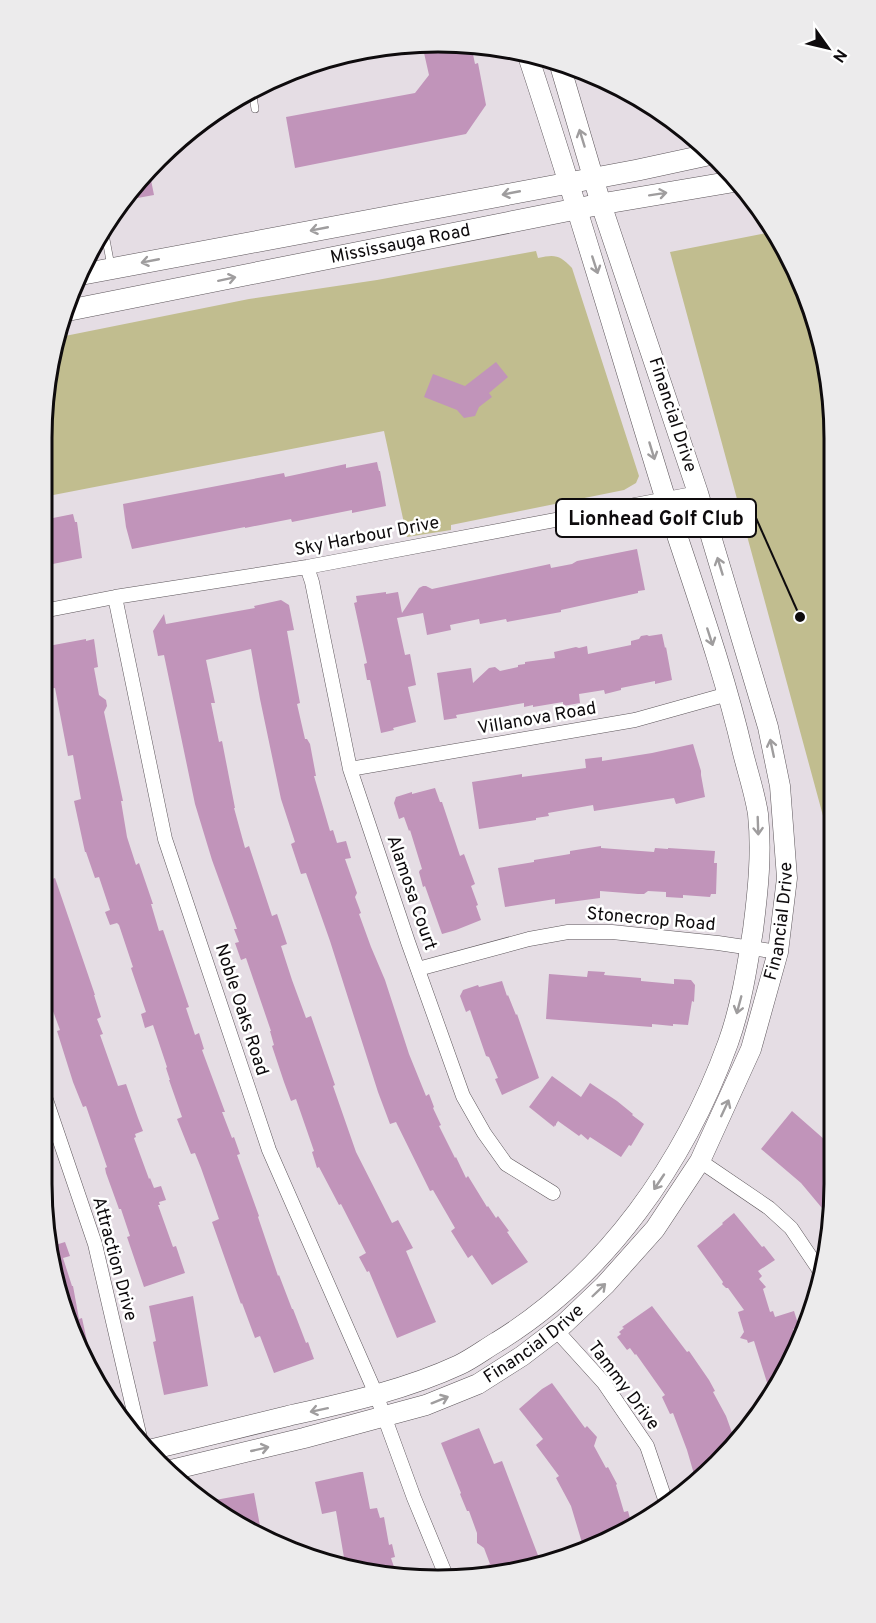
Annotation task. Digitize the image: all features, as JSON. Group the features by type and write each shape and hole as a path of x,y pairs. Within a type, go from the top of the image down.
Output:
{"main road":[{"name":"Mississauga Road","path":"89,273 701,156"},
{"name":"Mississauga Road","path":"75,309 601,204 727,183"}],"street":[{"name":"Financial Drive","path":"156,1448 337,1406 414,1383 461,1364 519,1328 577,1280 613,1243 641,1209 668,1167 702,1103 728,1042 746,979 760,872 757,812 728,694 531,64"},
{"name":"Financial Drive","path":"177,1469 304,1438 426,1405 478,1384 522,1356 556,1330 605,1285 655,1229 700,1161 751,1049 778,952 787,878 780,786 768,727 698,493 601,204 562,73"},
{"name":"Sky Harbour Drive","path":"52,609 307,567 698,493"},
{"name":"Alamosa Court","path":"307,567 350,769 463,1096 484,1133 506,1164 553,1192"},
{"name":"Noble Oaks Road","path":"115,597 165,839 269,1150 376,1394 414,1498 444,1570"},
{"name":"Villanova Road","path":"350,769 635,720 728,694"},
{"name":"Stonecrop Road","path":"418,969 529,939 568,932 612,932 778,952"},
{"name":"Attraction Drive","path":"52,1117 95,1244 137,1426"},
{"path":"700,1161 769,1208 791,1228 815,1264"},
{"name":"Tammy Drive","path":"556,1330 604,1383 647,1446 664,1497"}],"lane":[{"path":"253,99 255,109"},
{"path":"106,241 111,269"}],"shaded area":[{"path":"765,233 794,290 810,338 820,388 824,438 824,820 670,252"},
{"path":"536,251 538,258 549,256 564,260 572,268 639,476 636,483 624,490 451,525 451,530 407,537 384,431 52,495 53,413 60,363 67,336 249,299 377,280"}],"building":[{"path":"424,53 473,54 475,64 478,63 486,105 466,134 295,168 286,117 415,93 429,75"},
{"path":"151,181 154,195 136,198"},
{"path":"496,362 508,377 489,393 492,397 479,407 475,416 464,418 457,410 424,397 433,374 465,386"},
{"path":"377,462 386,506 292,522 291,519 132,549 123,504 284,473 285,477 346,464 346,468"},
{"path":"73,514 77,522 82,558 52,564 52,518"},
{"path":"637,549 645,590 638,591 638,593 561,610 561,612 507,622 506,619 480,624 479,619 450,625 451,630 427,635 423,613 397,618 405,655 410,654 416,685 408,687 416,722 381,733 370,680 367,680 364,664 367,663 354,603 357,602 356,596 398,592 402,613 419,588 423,586 432,589 550,564 551,568 572,564"},
{"path":"281,600 289,605 294,630 287,631 300,703 297,704 305,739 310,744 316,776 314,776 330,831 333,830 337,843 346,841 351,858 345,859 357,893 355,897 361,913 359,914 385,980 409,1054 426,1096 429,1094 441,1125 439,1126 466,1178 468,1176 496,1218 498,1216 528,1262 492,1285 472,1255 468,1258 451,1231 455,1228 433,1190 430,1191 396,1122 390,1124 306,873 301,874 291,844 295,842 281,799 251,649 206,660 215,703 211,703 219,742 222,741 234,808 245,848 249,846 272,916 277,914 287,944 281,946 292,980 306,1018 311,1016 356,1152 392,1223 398,1220 413,1248 406,1251 436,1322 397,1338 369,1271 367,1272 359,1257 366,1253 341,1204 339,1205 319,1167 317,1168 312,1152 314,1151 296,1099 291,1101 284,1082 272,1046 274,1045 271,1031 246,958 241,960 235,943 239,942 234,929 237,929 195,804 164,655 158,656 153,631 164,614 166,624 255,608 254,606"},
{"path":"662,634 672,680 621,688 621,690 605,694 604,690 579,694 580,703 563,706 563,702 524,707 524,703 456,715 457,718 444,720 437,673 471,668 473,683 489,668 495,667 500,671 518,667 525,662 555,658 554,652 576,647 587,646 588,654 631,645 631,641 641,636"},
{"path":"94,639 98,667 94,668 99,695 106,700 107,706 104,712 123,801 121,801 127,837 153,904 151,904 159,931 163,930 189,1007 186,1008 195,1035 199,1033 204,1049 202,1050 225,1112 222,1112 240,1154 237,1155 278,1276 314,1359 274,1373 260,1336 255,1338 241,1304 212,1222 219,1219 195,1153 191,1154 177,1119 182,1117 153,1025 145,1028 141,1014 146,1012 119,925 117,923 110,925 105,912 110,910 99,877 95,878 85,852 74,801 81,799 73,755 68,756 55,688 52,688 52,645"},
{"path":"693,744 701,771 705,797 676,804 674,798 594,811 593,805 548,813 549,816 536,818 536,820 479,829 472,782 522,774 522,777 586,768 585,759 602,757 602,761"},
{"path":"435,788 460,856 464,854 475,884 471,886 481,920 442,934 425,886 423,887 419,872 422,869 410,830 404,817 399,819 394,803 396,797"},
{"path":"601,846 601,848 654,852 655,848 715,851 716,894 711,894 710,897 683,895 683,898 666,897 666,892 648,891 638,894 600,891 600,898 555,904 555,899 505,907 498,868"},
{"path":"55,878 95,995 101,1017 97,1019 103,1034 100,1035 118,1086 126,1084 143,1131 135,1134 134,1138 154,1188 161,1186 166,1200 159,1202 160,1205 158,1205 185,1273 144,1287 127,1237 130,1236 121,1209 119,1209 106,1173 105,1168 107,1167 86,1106 83,1107 73,1082 57,1031 60,1030 52,1008 52,879"},
{"path":"588,971 605,972 604,975 641,978 641,981 674,984 674,979 691,980 695,985 694,1002 692,1001 688,1025 652,1024 652,1027 546,1019 549,974 587,977"},
{"path":"502,981 517,1014 539,1078 502,1095 495,1079 498,1078 489,1057 486,1056 470,1010 466,1012 460,996 463,990"},
{"path":"552,1076 581,1097 590,1083 617,1101 644,1124 631,1146 629,1145 621,1157 590,1137 588,1140 581,1134 579,1136 558,1121 554,1127 529,1107"},
{"path":"792,1111 824,1139 823,1209 801,1183 761,1149"},
{"path":"734,1213 775,1260 758,1271 762,1276 759,1279 766,1287 763,1289 770,1312 773,1311 775,1317 794,1311 798,1323 793,1329 794,1333 784,1356 768,1385 754,1341 748,1343 747,1340 740,1338 744,1332 738,1312 744,1310 728,1288 722,1284 723,1282 697,1246"},
{"path":"65,1242 70,1256 63,1258 73,1286 79,1319 82,1318 88,1348 73,1309 57,1244"},
{"path":"193,1296 208,1386 164,1395 153,1342 156,1341 149,1306"},
{"path":"652,1306 687,1352 689,1351 715,1391 713,1392 732,1434 694,1473 673,1413 670,1414 662,1397 665,1395 636,1354 630,1348 627,1350 617,1337 624,1328 622,1327"},
{"path":"552,1383 585,1428 587,1426 597,1437 594,1446 617,1484 624,1512 628,1511 630,1519 582,1543 571,1506 556,1478 559,1476 536,1445 543,1439 519,1409"},
{"path":"479,1428 494,1464 502,1461 539,1557 481,1568 490,1564 484,1548 477,1543 477,1533 441,1443"},
{"path":"363,1472 370,1509 377,1508 380,1518 384,1517 389,1545 392,1544 395,1557 391,1558 394,1568 344,1558 336,1511 322,1514 315,1482"},
{"path":"254,1493 260,1526 245,1519 216,1500"}],"place":[{"name":"Lionhead Golf Club","path":"800,617"}]}
